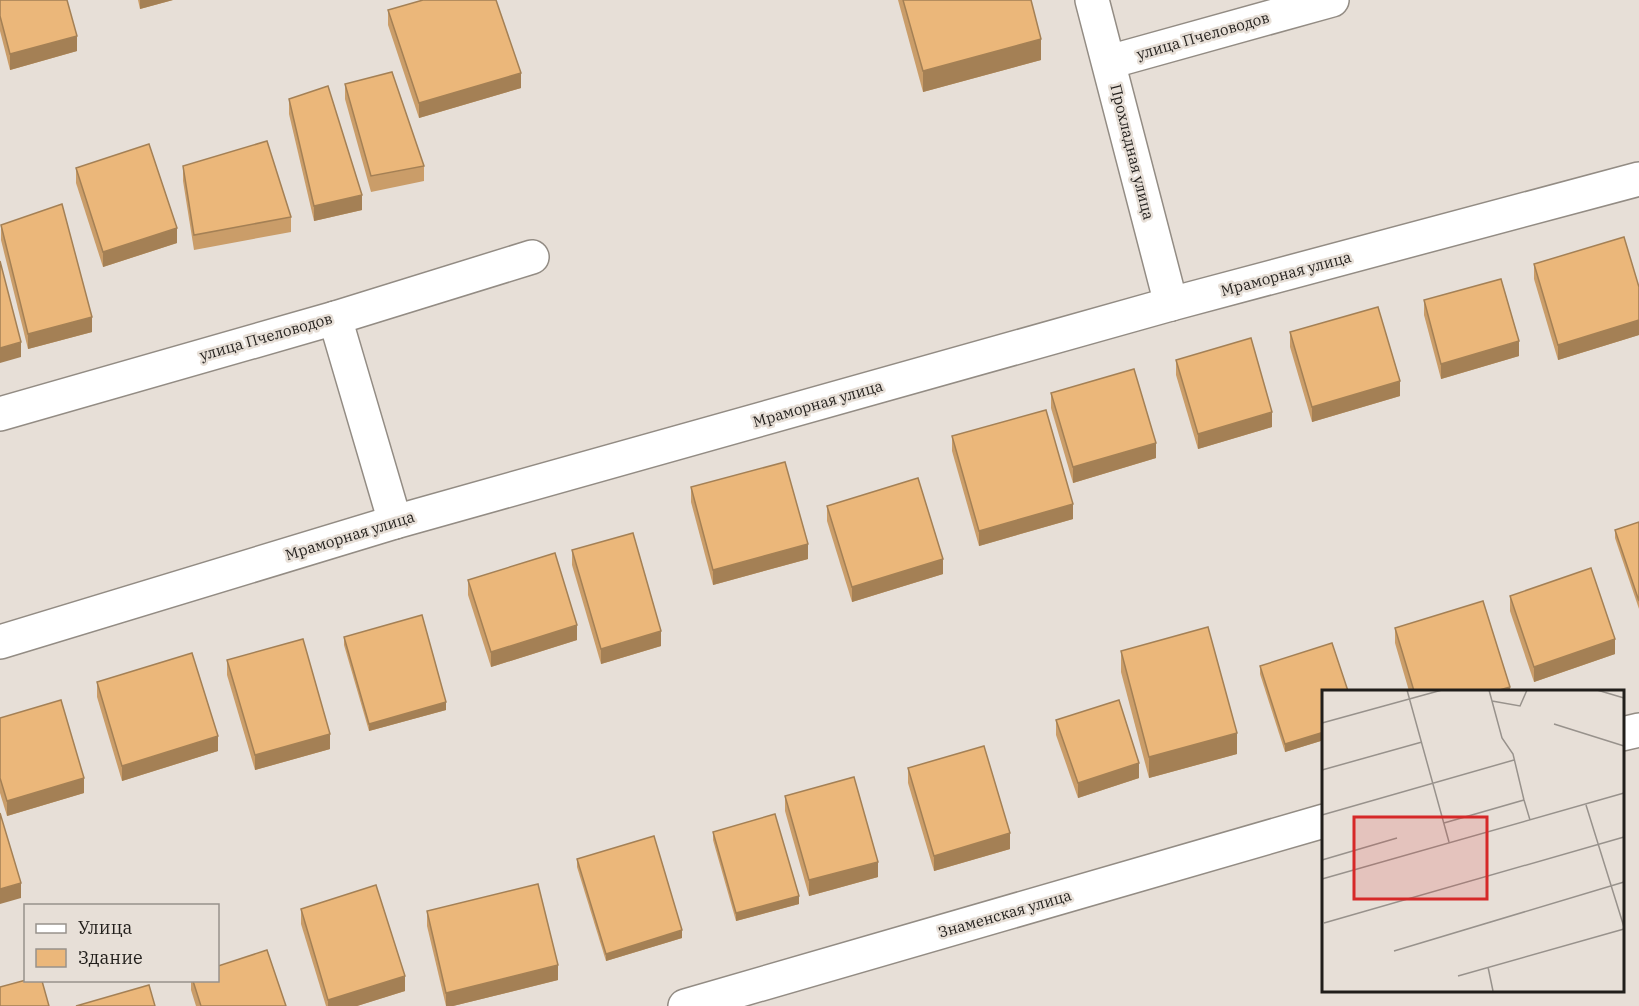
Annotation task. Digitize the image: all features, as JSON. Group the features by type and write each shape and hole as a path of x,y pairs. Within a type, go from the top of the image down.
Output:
{"street":[{"name":"Прохладная улица","path":"1092,0 1171,304"},
{"name":"улица Пчеловодов","path":"1109,62 1332,0"},
{"name":"Мраморная улица","path":"0,642 395,522 1171,304 1639,179"},
{"name":"улица Пчеловодов","path":"0,414 334,318 532,257"},
{"path":"334,318 395,522"},
{"path":"1624,734 1639,730"},
{"name":"Знаменская улица","path":"686,1006 1322,822"}],"building":[{"path":"0,0 67,0 77,36 10,54 0,16"},
{"path":"423,0 496,0 521,73 419,103 388,10"},
{"path":"903,0 1031,0 1041,39 923,71"},
{"path":"392,72 424,166 371,176 345,84"},
{"path":"328,86 362,195 314,206 289,99"},
{"path":"267,141 291,217 194,235 183,166"},
{"path":"149,144 177,228 103,252 76,168"},
{"path":"62,204 92,317 28,334 1,225"},
{"path":"1624,237 1639,287 1639,320 1558,345 1534,264"},
{"path":"0,261 21,342 0,348"},
{"path":"1501,279 1519,341 1441,364 1424,300"},
{"path":"1378,307 1400,381 1312,407 1290,332"},
{"path":"1251,338 1272,412 1198,434 1176,360"},
{"path":"1134,369 1156,443 1073,467 1051,393"},
{"path":"1046,410 1073,504 979,531 952,436"},
{"path":"785,462 808,544 713,570 691,487"},
{"path":"918,478 943,559 852,587 827,506"},
{"path":"1639,522 1639,601 1615,530"},
{"path":"633,533 661,631 601,649 572,550"},
{"path":"555,553 577,625 491,652 468,580"},
{"path":"1591,568 1615,639 1534,667 1510,596"},
{"path":"1483,601 1510,687 1500,690 1414,690 1395,628"},
{"path":"422,615 446,702 369,724 344,637"},
{"path":"1208,627 1237,733 1149,757 1121,651"},
{"path":"303,639 330,734 255,755 227,660"},
{"path":"1332,643 1348,690 1322,690 1322,733 1285,744 1260,666"},
{"path":"192,653 218,736 122,766 97,682"},
{"path":"61,700 84,778 7,801 0,778 0,718"},
{"path":"1119,700 1139,763 1078,783 1056,720"},
{"path":"984,746 1010,833 934,856 908,768"},
{"path":"854,777 878,862 809,880 785,796"},
{"path":"0,813 21,883 0,889"},
{"path":"775,814 799,896 736,913 713,832"},
{"path":"654,836 682,930 606,954 577,859"},
{"path":"538,884 558,965 446,993 427,911"},
{"path":"376,885 405,976 328,1000 301,909"},
{"path":"267,950 286,1006 201,1006 193,982 219,982 219,966"},
{"path":"24,981 42,982 49,1006 0,1006 0,987"},
{"path":"149,985 155,1006 76,1006"}]}
